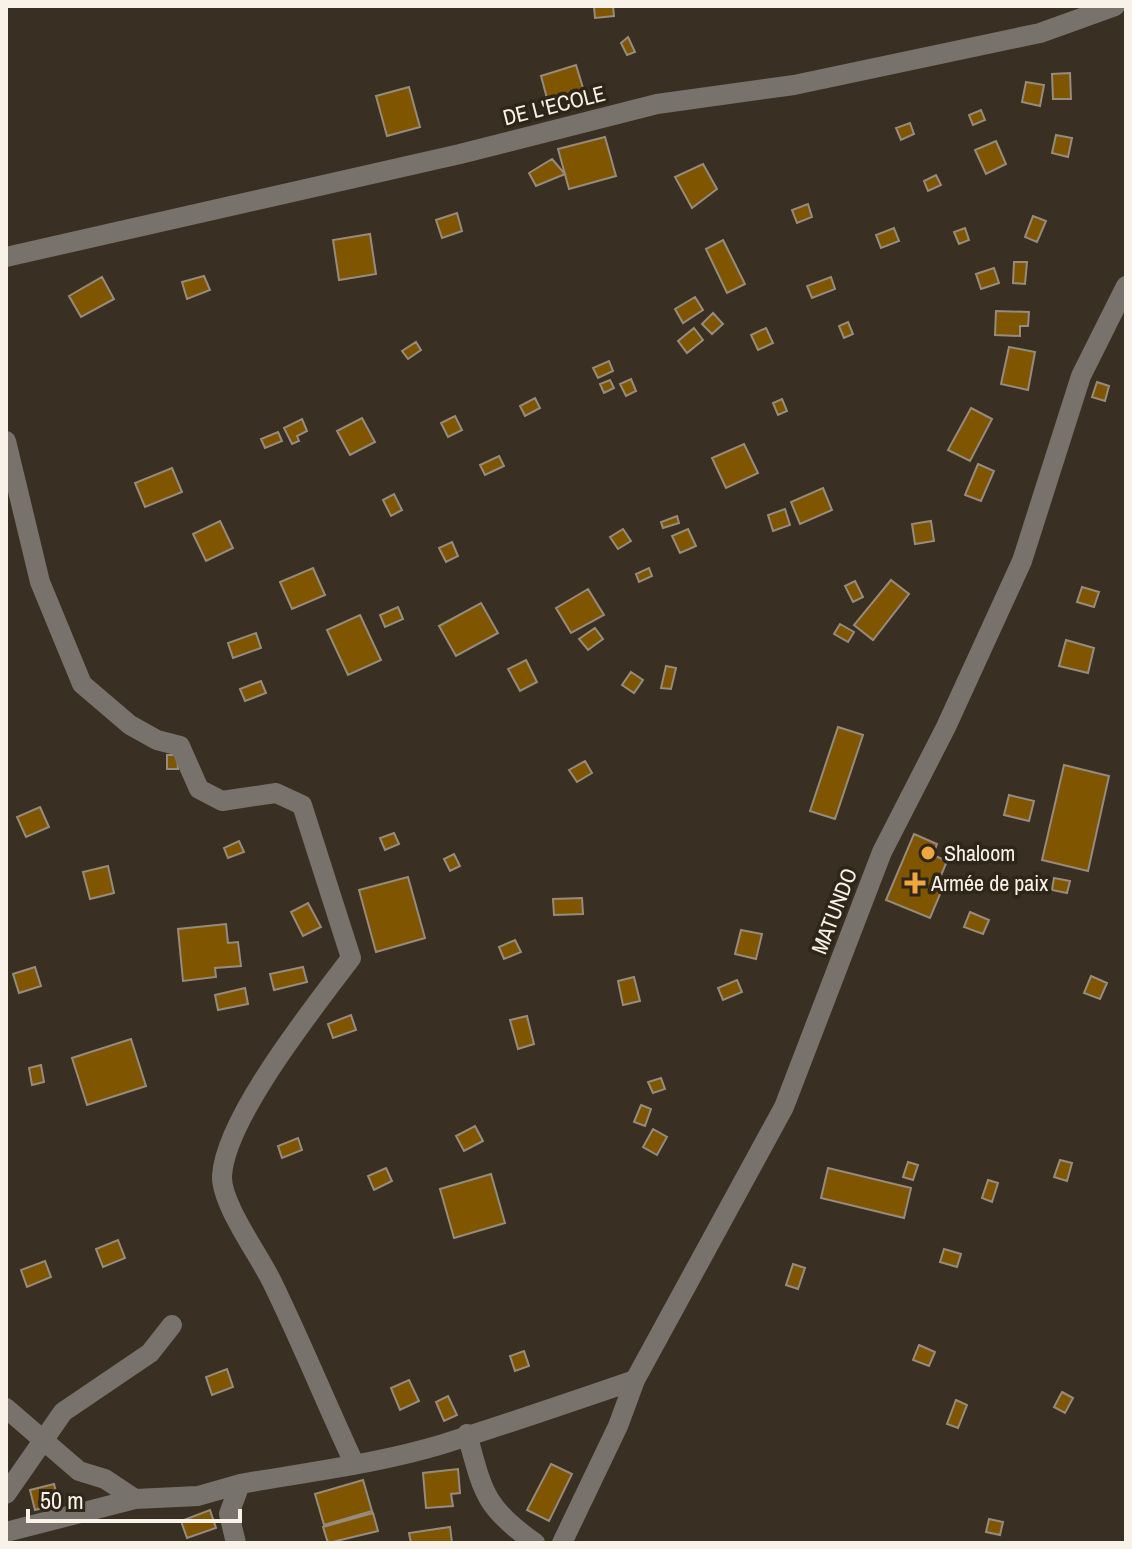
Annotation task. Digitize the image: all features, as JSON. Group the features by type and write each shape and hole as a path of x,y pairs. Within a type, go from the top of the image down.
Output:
{"street":[{"name":"DE L'ECOLE","path":"6,257 460,154 657,104 794,85 1014,38 1115,6"},
{"name":"MATUNDO","path":"562,1543 618,1426 635,1380 784,1107 882,852 946,727 1022,561 1081,376 1126,286"},
{"path":"6,441 40,582 82,684 130,725 157,740 180,746 199,789 222,801 276,793 302,805 328,878 351,958 270,1071 238,1126 222,1177 231,1205 276,1289 354,1463"},
{"path":"6,1494 63,1412 150,1353 172,1325"},
{"path":"6,1532 135,1499 198,1496 240,1484 442,1444 467,1434 495,1429 635,1380"},
{"path":"6,1408 79,1471 105,1479 135,1499"},
{"path":"467,1434 482,1487 492,1509 535,1543"},
{"path":"236,1543 229,1514 240,1484"}],"building":[{"path":"594,6 613,6 614,16 595,18"},
{"path":"628,37 635,52 627,55 621,43"},
{"path":"576,65 584,91 548,102 541,76"},
{"path":"1070,73 1071,99 1053,99 1052,74"},
{"path":"1026,82 1044,85 1040,106 1022,102"},
{"path":"409,87 420,127 387,136 376,96"},
{"path":"981,110 985,120 973,125 969,115"},
{"path":"910,123 914,134 901,140 896,128"},
{"path":"1056,135 1072,138 1068,157 1052,153"},
{"path":"605,137 616,176 569,189 558,149"},
{"path":"996,141 1006,164 986,174 975,150"},
{"path":"552,159 565,174 536,186 529,173"},
{"path":"703,164 717,189 692,208 675,177"},
{"path":"936,175 941,185 928,191 924,181"},
{"path":"808,204 812,217 797,223 792,210"},
{"path":"457,213 462,231 442,238 436,220"},
{"path":"1033,216 1046,221 1037,242 1025,237"},
{"path":"894,228 899,241 881,248 876,235"},
{"path":"965,228 969,240 959,244 954,232"},
{"path":"370,234 376,274 339,280 333,240"},
{"path":"723,240 745,284 727,293 706,249"},
{"path":"1014,262 1027,262 1025,284 1013,283"},
{"path":"994,268 999,283 981,289 976,274"},
{"path":"204,276 210,290 187,299 182,282"},
{"path":"102,277 114,299 81,317 69,296"},
{"path":"831,277 835,289 812,298 807,286"},
{"path":"695,297 703,310 683,323 675,309"},
{"path":"996,311 1029,312 1028,326 1020,326 1020,336 995,335"},
{"path":"713,313 723,324 712,334 702,324"},
{"path":"848,322 853,334 844,338 839,326"},
{"path":"694,328 703,340 687,353 678,341"},
{"path":"766,328 773,343 758,350 751,335"},
{"path":"416,342 421,350 408,359 402,351"},
{"path":"1009,347 1035,352 1028,390 1001,384"},
{"path":"609,361 613,371 598,378 593,368"},
{"path":"631,379 636,391 626,396 620,384"},
{"path":"610,380 614,388 604,393 600,384"},
{"path":"1097,382 1109,386 1105,401 1092,397"},
{"path":"535,398 540,408 525,416 520,406"},
{"path":"782,399 787,411 778,415 773,403"},
{"path":"971,408 992,419 970,461 948,450"},
{"path":"455,416 462,430 448,437 441,423"},
{"path":"362,418 375,442 350,455 337,431"},
{"path":"302,419 307,431 297,436 299,441 292,444 284,428"},
{"path":"278,432 282,441 265,448 261,439"},
{"path":"744,444 758,473 726,488 712,458"},
{"path":"499,456 504,466 485,475 480,465"},
{"path":"978,464 994,471 981,501 965,495"},
{"path":"172,468 182,492 145,507 135,483"},
{"path":"823,488 832,510 800,524 791,502"},
{"path":"394,494 402,510 391,516 383,500"},
{"path":"785,509 790,525 773,531 768,515"},
{"path":"677,516 679,523 663,528 661,522"},
{"path":"220,521 233,548 206,561 193,534"},
{"path":"931,521 934,541 915,544 912,524"},
{"path":"623,529 631,541 618,549 610,537"},
{"path":"688,529 696,546 680,553 672,536"},
{"path":"452,542 458,556 446,562 439,548"},
{"path":"313,568 325,595 292,609 280,582"},
{"path":"649,568 652,576 639,582 636,574"},
{"path":"891,580 909,594 873,640 854,625"},
{"path":"855,581 863,597 853,602 845,586"},
{"path":"1082,587 1099,592 1094,607 1077,602"},
{"path":"588,589 604,615 571,633 556,608"},
{"path":"481,603 498,633 456,656 439,626"},
{"path":"398,607 403,619 385,627 380,615"},
{"path":"360,615 381,660 348,675 327,630"},
{"path":"840,624 854,632 848,642 834,634"},
{"path":"595,628 603,639 588,650 579,639"},
{"path":"256,633 261,648 233,658 228,643"},
{"path":"1066,640 1094,648 1088,673 1059,666"},
{"path":"526,660 537,682 520,691 508,669"},
{"path":"666,666 676,668 671,689 661,688"},
{"path":"631,672 643,680 634,693 622,685"},
{"path":"261,681 266,693 245,701 240,689"},
{"path":"838,727 863,735 835,819 810,811"},
{"path":"167,755 177,755 178,769 167,769"},
{"path":"585,761 592,773 577,782 569,770"},
{"path":"1064,765 1109,776 1088,871 1042,860"},
{"path":"1009,795 1034,801 1029,821 1004,815"},
{"path":"40,807 49,827 26,837 17,817"},
{"path":"394,833 399,844 385,850 380,838"},
{"path":"914,834 937,844 933,855 947,861 937,885 943,887 930,918 886,900"},
{"path":"239,841 244,852 228,858 224,848"},
{"path":"454,854 460,866 450,871 444,859"},
{"path":"108,866 114,893 90,899 83,872"},
{"path":"408,877 425,938 376,952 359,890"},
{"path":"1054,878 1070,881 1067,893 1052,890"},
{"path":"582,898 583,914 554,915 553,899"},
{"path":"308,903 321,927 303,936 291,912"},
{"path":"970,912 989,920 983,934 964,927"},
{"path":"226,924 228,943 238,942 241,966 215,968 216,977 183,981 178,929"},
{"path":"741,930 762,934 756,959 735,954"},
{"path":"515,940 521,952 504,959 499,947"},
{"path":"35,967 41,986 19,993 13,974"},
{"path":"303,967 307,982 274,990 270,974"},
{"path":"1091,976 1107,983 1100,999 1084,993"},
{"path":"634,977 640,1001 623,1005 618,981"},
{"path":"737,980 742,992 723,1000 718,988"},
{"path":"245,988 248,1004 218,1010 215,995"},
{"path":"351,1015 356,1030 333,1038 328,1024"},
{"path":"527,1016 534,1044 518,1049 510,1020"},
{"path":"131,1039 146,1086 87,1105 72,1058"},
{"path":"41,1065 44,1082 32,1085 29,1068"},
{"path":"661,1078 665,1089 653,1093 648,1082"},
{"path":"641,1105 651,1109 645,1126 634,1122"},
{"path":"475,1126 483,1141 464,1151 456,1136"},
{"path":"653,1129 667,1137 657,1155 643,1147"},
{"path":"298,1138 302,1150 282,1158 278,1146"},
{"path":"1060,1160 1072,1163 1067,1181 1054,1177"},
{"path":"908,1162 918,1165 913,1180 903,1177"},
{"path":"386,1168 392,1181 374,1190 368,1176"},
{"path":"828,1168 911,1188 904,1218 821,1198"},
{"path":"491,1174 505,1223 454,1238 440,1189"},
{"path":"988,1180 998,1183 992,1202 982,1198"},
{"path":"118,1240 125,1258 103,1267 96,1249"},
{"path":"944,1249 961,1254 957,1267 940,1262"},
{"path":"45,1261 51,1277 27,1287 21,1270"},
{"path":"793,1264 805,1268 798,1289 786,1285"},
{"path":"919,1345 935,1352 929,1366 913,1360"},
{"path":"524,1351 529,1366 515,1371 510,1356"},
{"path":"227,1369 233,1387 212,1395 206,1377"},
{"path":"409,1380 419,1401 400,1410 391,1388"},
{"path":"1062,1392 1073,1398 1065,1413 1054,1407"},
{"path":"448,1396 457,1415 444,1421 436,1402"},
{"path":"956,1400 967,1405 958,1428 947,1424"},
{"path":"551,1464 572,1474 549,1521 527,1510"},
{"path":"458,1469 460,1493 451,1494 453,1506 426,1508 423,1473"},
{"path":"363,1480 372,1511 324,1525 315,1494"},
{"path":"54,1484 59,1504 35,1510 30,1490"},
{"path":"210,1510 216,1528 187,1538 181,1521"},
{"path":"373,1513 378,1531 328,1543 323,1527"},
{"path":"989,1519 1003,1522 1000,1535 986,1532"},
{"path":"450,1527 452,1543 411,1543 409,1533"}],"place":[{"name":"Shaloom","path":"928,853"},
{"name":"Armée de paix","path":"915,883"}]}
